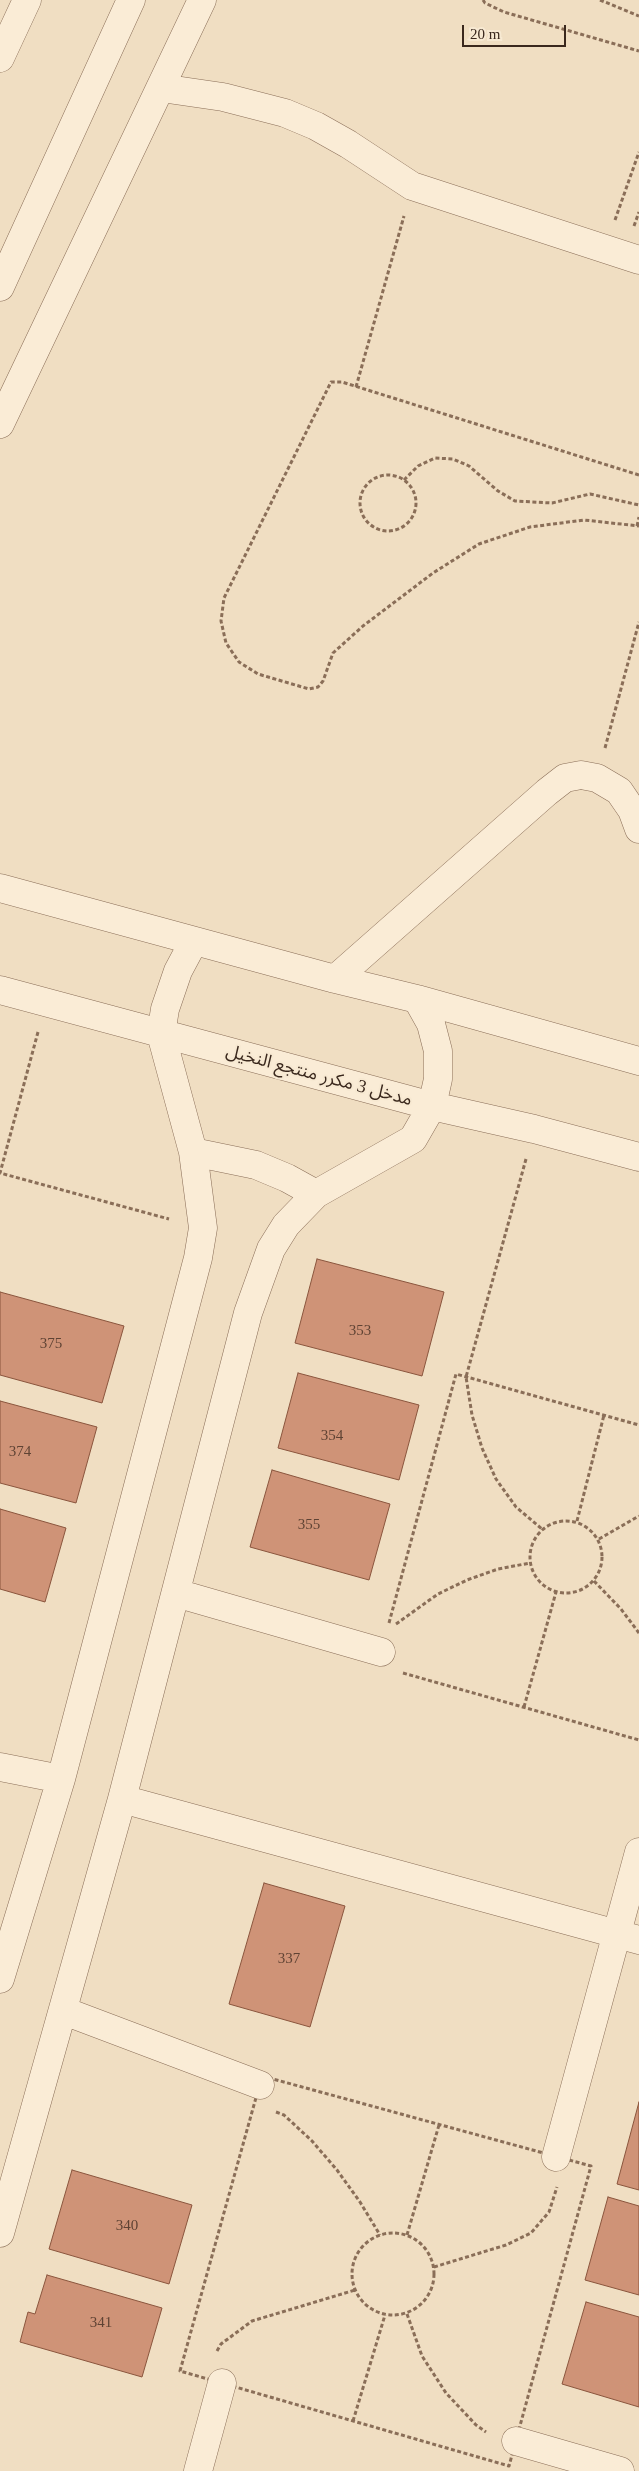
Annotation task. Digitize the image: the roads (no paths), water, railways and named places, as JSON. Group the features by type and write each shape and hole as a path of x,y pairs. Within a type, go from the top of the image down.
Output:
{"street":[{"path":"0,58 27,0"},
{"path":"0,287 131,0"},
{"path":"0,424 202,0"},
{"path":"161,88 223,97 285,113 316,126 348,144 412,186 639,260"},
{"path":"335,979 546,792 565,778 582,775 597,778 619,791 632,810 639,829"},
{"path":"0,888 335,979 418,999 639,1061"},
{"path":"0,1979 61,1779 198,1258 203,1228 193,1152 161,1034 165,1009 178,971 194,941"},
{"name":"مدخل 3 مكرر منتجع النخيل","path":"0,990 432,1106 534,1129 639,1158"},
{"path":"0,2233 122,1799 248,1313 271,1248 286,1225 316,1194 413,1139 432,1106 438,1078 438,1051 431,1024 418,999"},
{"path":"193,1152 256,1165 287,1178 316,1194"},
{"path":"176,1593 384,1642"},
{"path":"0,1767 61,1779"},
{"path":"122,1799 628,1937"},
{"path":"561,2161 628,1937 639,1852"},
{"path":"64,2010 261,2101"},
{"path":"198,2471 209,2376"},
{"path":"506,2443 620,2471"}]}
